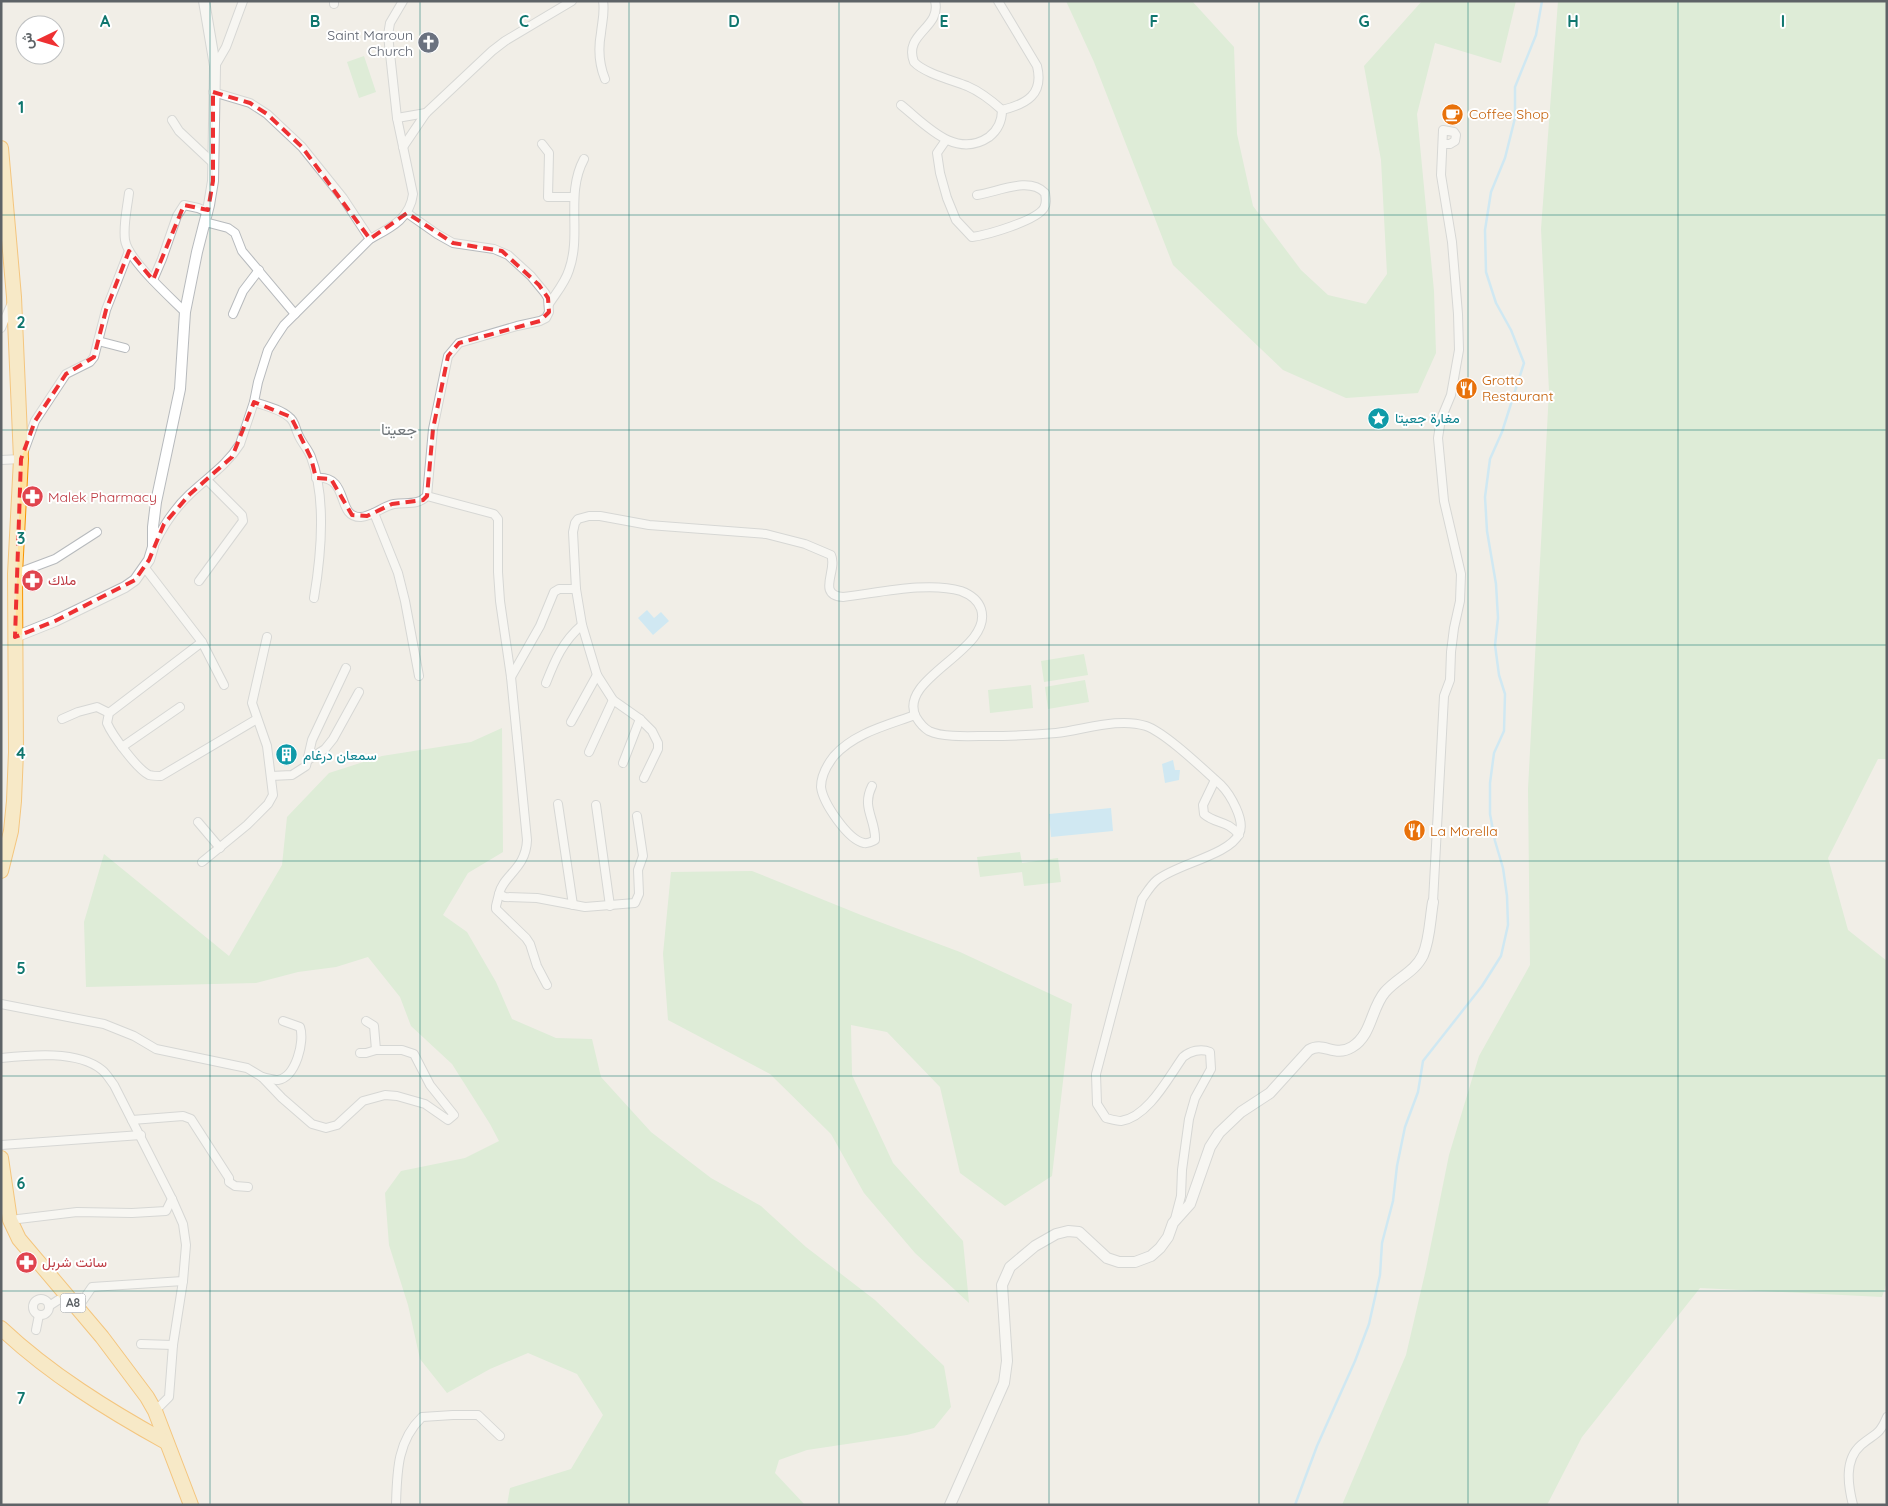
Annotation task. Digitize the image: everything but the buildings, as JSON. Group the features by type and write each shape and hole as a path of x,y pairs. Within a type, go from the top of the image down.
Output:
{"highway":[{"path":"1,148 14,297 21,459 15,574 16,752 14,801 10,831 1,871"},
{"name":"A8","path":"1,1158 10,1220 19,1240 102,1337 147,1397 191,1505"},
{"path":"1,1328 28,1354 166,1442"},
{"path":"136,1424 150,1420 154,1412"}],"street":[{"path":"153,547 152,527 156,502 180,388 186,312 213,181 213,92 215,66 204,1"},
{"path":"215,66 226,48 243,1"},
{"path":"15,637 55,621 125,588 135,580 145,568 164,524 190,494 232,457 240,444 268,350 284,325 370,239 387,230 407,213 412,205 413,194 397,118 388,35 390,23 402,1"},
{"path":"402,147 426,113 471,70 505,41 572,1"},
{"path":"603,1 604,12 599,60 605,79"},
{"path":"935,1 934,17 913,44 911,50 914,62 922,68 978,91 991,99 1002,110"},
{"path":"998,1 1037,66 1040,76 1038,88 1034,94 1017,106 1002,110"},
{"path":"213,92 250,103 268,114 302,147 343,198 370,239"},
{"path":"901,105 946,140 952,143 963,144 972,144 990,136 1000,125 1002,110"},
{"path":"397,118 426,113"},
{"path":"172,120 179,131 213,163"},
{"path":"946,140 937,154 944,190 956,220 972,237 989,234 1028,220 1043,210 1046,203 1044,193 1040,188 1024,184 990,193 977,194"},
{"path":"542,144 549,153 548,197 574,197"},
{"path":"1173,1224 1190,1204 1210,1147 1219,1132 1241,1112 1270,1093 1309,1050 1317,1046 1337,1052 1353,1047 1362,1038 1374,1009 1386,992 1411,971 1420,960 1427,941 1434,902 1444,696 1450,680 1450,652 1460,601 1461,585 1461,574 1444,501 1438,438 1441,419 1451,395 1459,350 1452,242 1441,176 1443,144"},
{"path":"549,304 569,270 574,245 574,197 578,171 584,159"},
{"path":"129,194 125,243 129,251 153,280 186,312"},
{"path":"153,280 177,216 184,205 198,208 206,217 228,228 235,234 242,251 295,314"},
{"path":"316,478 326,477 331,479 336,485 347,510 352,515 360,517 374,513 392,504 417,503 427,496 433,429 448,356 459,343 517,326 540,322 550,312 548,298 539,285 508,255 494,249 453,243 407,213"},
{"path":"1,460 21,459 36,421 66,374 90,362 94,357 106,310 129,251"},
{"path":"234,314 241,295 259,270"},
{"path":"1,328 14,297"},
{"path":"98,341 111,346 125,348"},
{"path":"254,402 277,410 290,418 312,458 320,502 321,526 318,578 314,598"},
{"path":"199,580 243,521 242,515 207,480"},
{"path":"427,496 494,514 498,519 500,602 511,677 526,851 521,862 501,888 496,909 526,938 530,944 536,966 547,985"},
{"path":"374,513 398,573 419,676"},
{"path":"644,778 658,749 658,744 652,731 640,719 613,700 597,675 582,625 576,589 574,526 578,519 595,516 649,525 766,534 805,544 831,555 833,559 829,586 831,594 834,596 843,597 928,587 946,588 966,593 980,606 982,620 974,638 919,691 914,708 915,715 928,731 939,734 969,736 1030,735 1112,724 1146,726 1162,734 1215,780 1227,791 1235,806 1240,825 1239,835 1230,846 1158,879 1142,898 1096,1074 1097,1104 1106,1118 1120,1121 1134,1116 1153,1101 1188,1052 1206,1050 1210,1052 1211,1069 1195,1098 1189,1119 1182,1170 1181,1196 1168,1237 1151,1256 1135,1262 1119,1262 1107,1258 1079,1232 1068,1231 1056,1234 1034,1246 1010,1267 1002,1286 1007,1361 1004,1383 950,1505"},
{"path":"15,574 55,558 97,532"},
{"path":"145,568 202,642 224,684"},
{"path":"511,677 540,626 554,592 559,589 576,589"},
{"path":"546,683 558,653 567,640 582,625"},
{"path":"202,862 268,804 273,790 267,746 252,703 267,636"},
{"path":"202,642 109,713 107,723 122,747 142,770 154,776 161,776 257,719"},
{"path":"271,776 297,773 306,766 312,740 346,668"},
{"path":"571,722 597,675"},
{"path":"308,760 325,749 333,739 359,692"},
{"path":"589,752 613,700"},
{"path":"62,719 97,706 109,713"},
{"path":"122,747 180,707"},
{"path":"872,786 867,798 867,806 875,833 875,840 870,843 863,843 848,832 828,806 821,781 825,770 835,755 853,741 873,730 915,715"},
{"path":"623,763 640,719"},
{"path":"1215,780 1203,805 1204,814 1212,820 1227,824 1239,835"},
{"path":"558,804 573,905"},
{"path":"596,805 610,906"},
{"path":"500,894 505,898 537,898 585,907 631,904 635,902 638,899 638,870 643,856 638,816"},
{"path":"198,822 220,848"},
{"path":"1,1004 104,1024 134,1036 156,1049 240,1066 262,1077 278,1080 285,1076 296,1064 302,1033 300,1027 283,1021"},
{"path":"366,1021 374,1026 376,1050"},
{"path":"262,1077 282,1098 312,1124 326,1128 337,1125 363,1101 385,1095 397,1096 425,1104 448,1120 454,1115 430,1085 414,1054 402,1050 376,1050 360,1053"},
{"path":"1,1058 66,1056 101,1069 114,1085 183,1224 186,1245 183,1281 173,1346 169,1397 154,1412"},
{"path":"132,1120 183,1116 191,1118 230,1182 236,1186 248,1187"},
{"path":"1,1145 140,1136"},
{"path":"10,1220 77,1212 132,1213 166,1211 172,1199"},
{"path":"78,1309 92,1287 183,1281"},
{"path":"39,1315 48,1312 49,1306 66,1295"},
{"path":"39,1315 33,1309 36,1301 45,1301 49,1306"},
{"path":"36,1330 39,1315"},
{"path":"141,1344 173,1346"},
{"path":"396,1505 398,1471 406,1436 422,1418 453,1414 478,1415 500,1436"},
{"path":"1853,1505 1849,1474 1852,1455 1862,1445 1876,1436 1887,1417"}],"highlighted area":[{"path":"213,92 250,103 267,114 302,147 370,239 407,213 453,243 502,251 539,285 548,298 549,312 540,321 459,343 448,356 433,429 427,496 423,500 392,504 367,516 352,515 331,479 316,478 311,458 291,417 254,402 232,457 190,494 164,524 149,560 135,580 55,621 15,637 21,459 35,421 66,374 94,357 106,310 129,251 153,280 184,205 208,210 213,181"}],"green space":[{"path":"1066,1 1192,1 1234,47 1237,134 1253,206 1301,270 1328,295 1366,304 1387,274 1381,160 1364,66 1422,1 1516,1 1501,63 1435,43 1417,114 1434,291 1436,353 1418,393 1346,398 1283,370 1173,265 1094,62"},
{"path":"1558,1 1887,1 1887,759 1878,759 1828,858 1848,930 1887,961 1887,1282 1882,1297 1700,1288 1582,1437 1547,1505 1342,1505 1406,1355 1449,1155 1479,1056 1530,965 1528,789 1549,391 1541,229"},
{"path":"364,56 376,92 359,98 347,62"},
{"path":"1084,654 1088,675 1044,682 1041,661"},
{"path":"1085,680 1089,702 1048,709 1045,687"},
{"path":"1031,685 1033,708 990,713 988,690"},
{"path":"502,728 503,852 468,873 443,915 467,932 496,982 512,1019 556,1038 592,1039 601,1077 651,1132 711,1178 761,1206 806,1247 875,1300 944,1366 951,1407 934,1428 907,1435 807,1450 779,1460 775,1473 805,1505 507,1505 510,1488 571,1469 603,1415 577,1374 528,1353 490,1369 447,1393 420,1359 408,1305 389,1245 385,1193 401,1171 465,1158 499,1141 452,1064 411,1026 400,997 368,957 336,967 298,972 256,983 86,987 84,922 104,854 229,956 282,865 287,817 329,773 382,756 471,742"},
{"path":"1020,852 1022,863 1058,858 1061,882 1024,886 1022,872 980,877 977,857"},
{"path":"752,871 960,952 1072,1004 1052,1176 1005,1206 960,1173 940,1087 887,1032 851,1025 852,1075 893,1163 963,1241 969,1303 915,1253 864,1193 831,1134 770,1074 668,1020 663,954 671,872"}],"water":[{"path":"647,610 654,618 661,612 669,621 653,635 638,618"},
{"path":"1173,760 1175,770 1180,770 1179,780 1165,783 1162,764"},
{"path":"1111,808 1113,831 1051,837 1049,814"}],"waterway":[{"path":"1295,1505 1317,1446 1355,1361 1369,1324 1380,1275 1382,1243 1393,1201 1397,1166 1405,1127 1418,1092 1423,1061 1482,986 1501,956 1508,925 1507,896 1503,868 1490,814 1490,783 1494,753 1504,731 1505,694 1499,675 1495,645 1498,618 1496,584 1487,531 1485,497 1490,459 1502,432 1524,363 1511,330 1496,303 1486,272 1485,230 1491,192 1505,158 1515,118 1515,87 1536,35 1542,1"}],"place":[{"name":"Saint Maroun Church","path":"429,43"},
{"name":"Coffee Shop","path":"1453,114"},
{"name":"Grotto Restaurant","path":"1466,388"},
{"name":"مغارة جعيتا","path":"1379,418"},
{"name":"Malek Pharmacy","path":"32,497"},
{"name":"ملاك","path":"32,580"},
{"name":"سمعان درغام","path":"287,755"},
{"name":"La Morella","path":"1414,831"},
{"name":"سانت شربل","path":"26,1262"}],"district":[{"name":"جعيتا","path":"399,429"}]}
